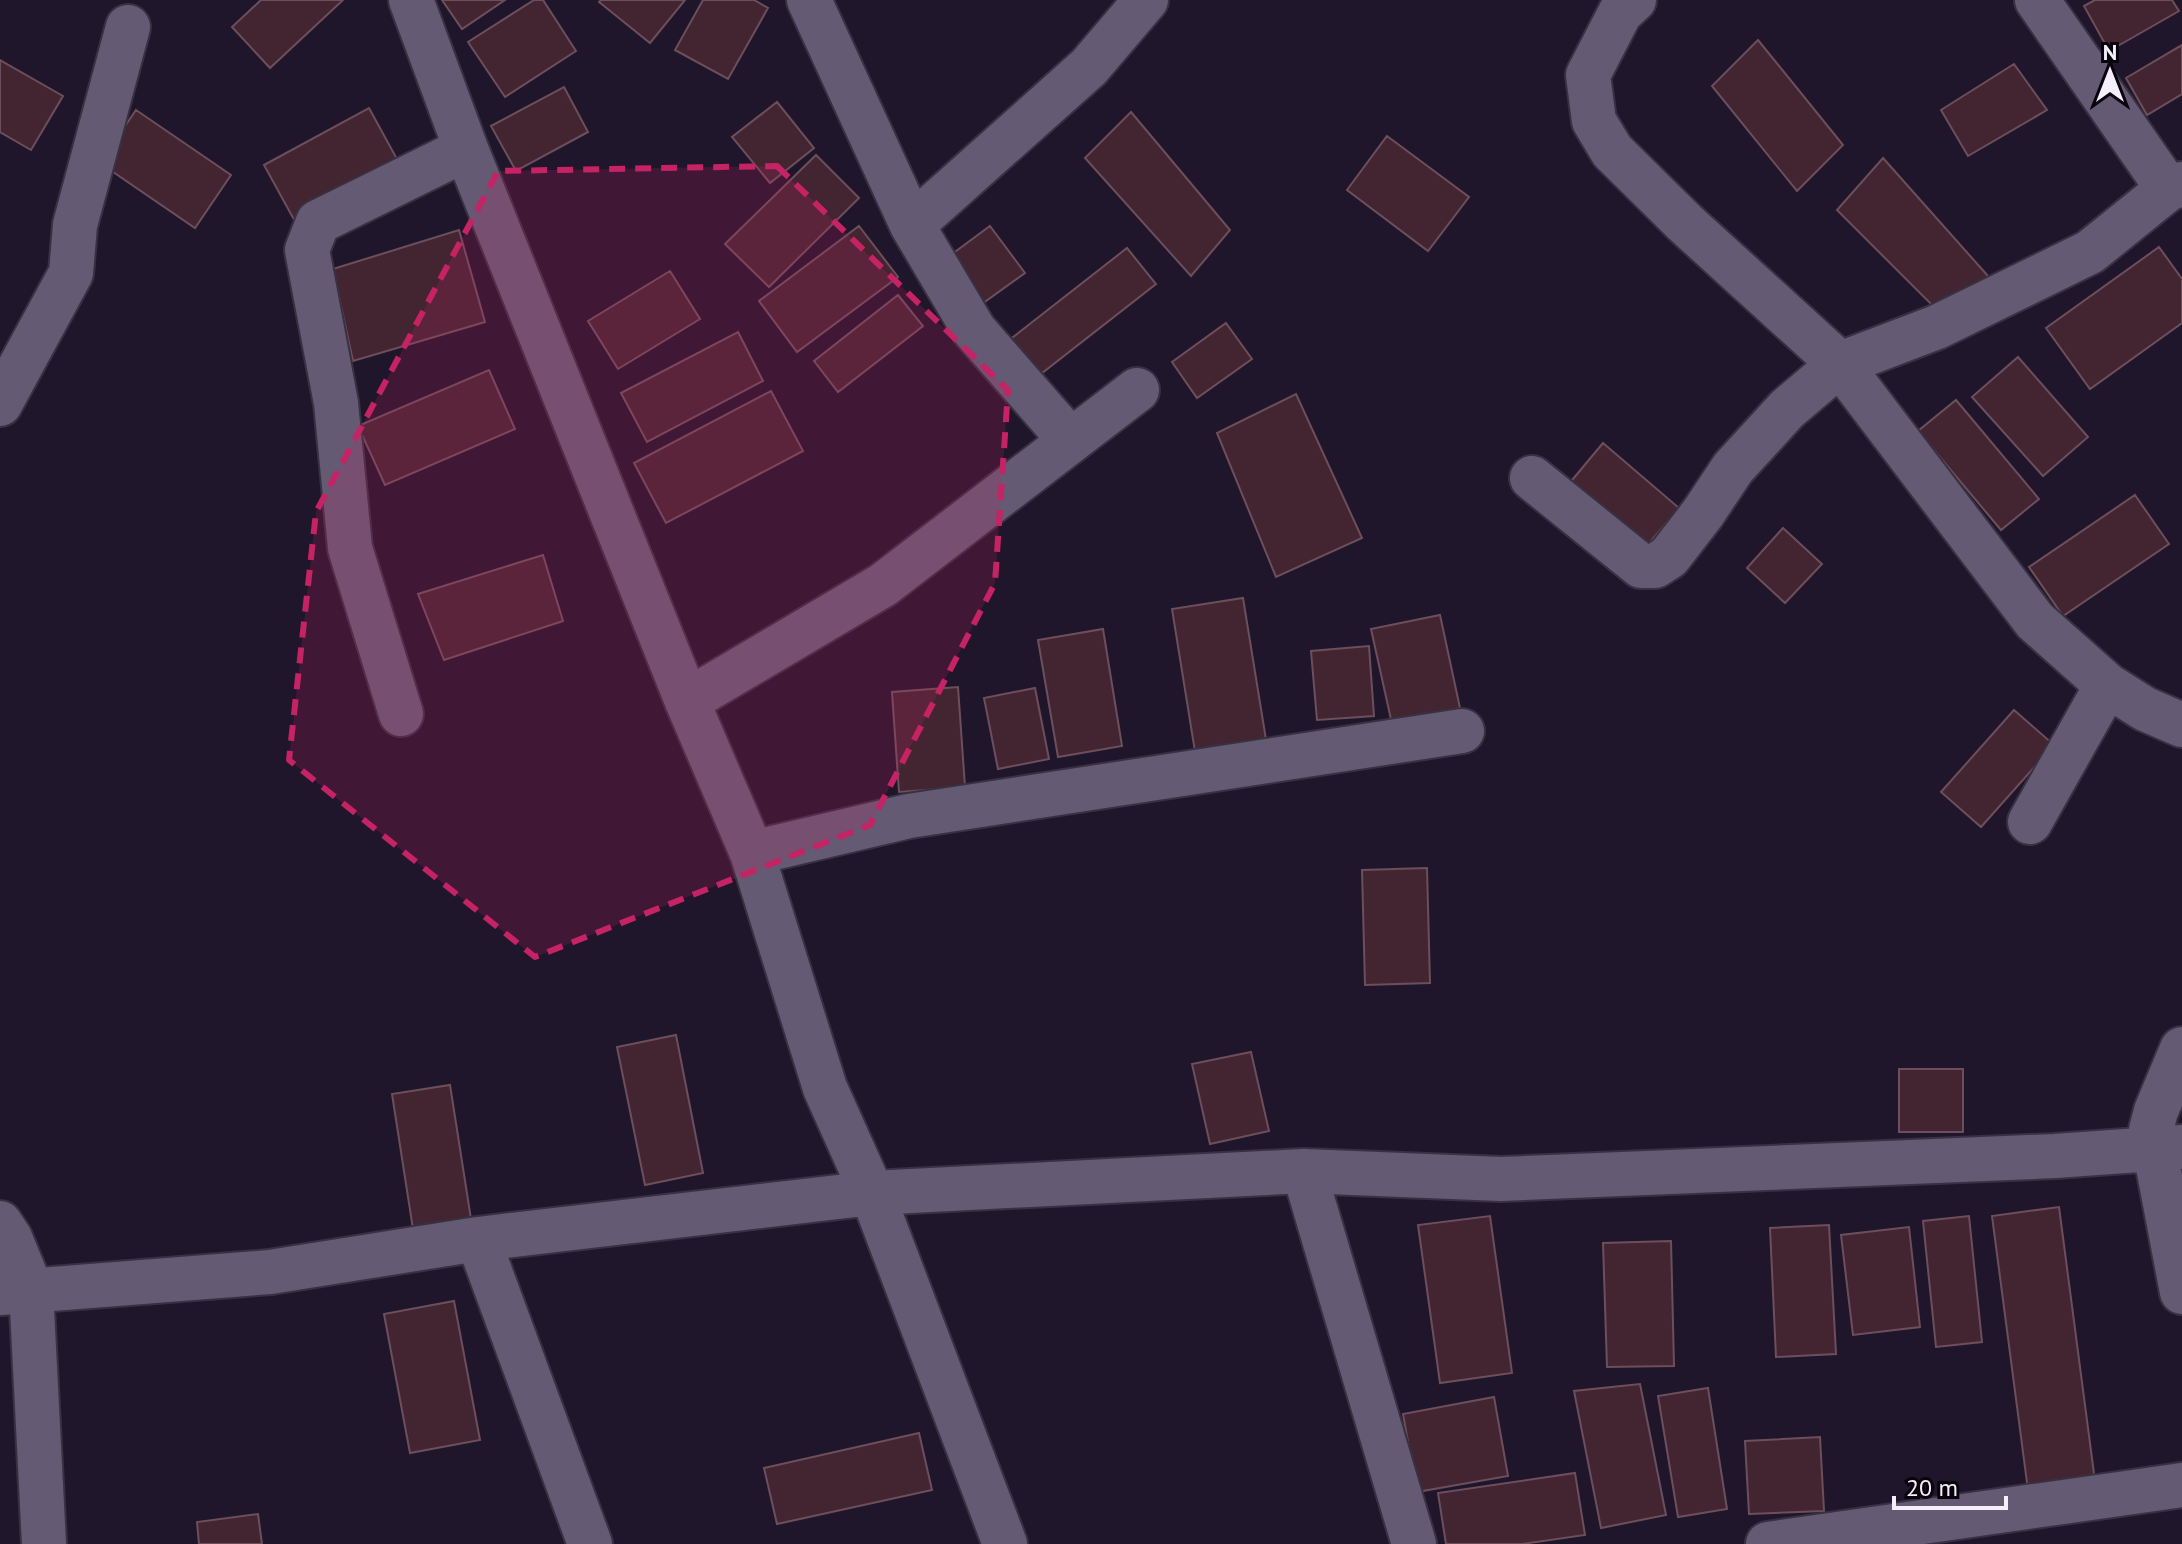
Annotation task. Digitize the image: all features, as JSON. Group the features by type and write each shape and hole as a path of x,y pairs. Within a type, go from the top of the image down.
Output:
{"street":[{"path":"411,0 466,149 687,701 752,853 825,1088 872,1193 1005,1544"},
{"path":"809,0 912,225 974,330 1070,440"},
{"path":"912,225 1089,67 1146,0"},
{"path":"1634,0 1620,13 1588,75 1594,121 1612,151 1685,223 1840,364 2035,621 2107,685 2145,709 2182,725"},
{"path":"1532,478 1641,566 1655,566 1669,557 1742,458 1787,409 1840,364 1937,327 2090,252 2175,186 2037,0"},
{"path":"0,404 71,273 75,225 128,27"},
{"path":"401,714 350,548 336,403 307,250 318,222 466,149"},
{"path":"687,701 883,585 1137,390"},
{"path":"2030,822 2107,685"},
{"path":"752,853 909,816 1462,731"},
{"path":"2182,1049 2151,1130 2168,1148 2182,1292"},
{"path":"16,1291 270,1272 478,1239 872,1193 1304,1171 1501,1179 2055,1156 2168,1148"},
{"path":"1304,1171 1414,1544"},
{"path":"0,1223 10,1238 44,1544"},
{"path":"478,1239 590,1544"},
{"path":"1768,1544 2182,1485"}],"highlighted area":[{"path":"777,166 1008,390 995,583 870,825 535,957 289,760 316,512 498,171"}],"building":[{"path":"261,0 343,0 270,68 232,27"},
{"path":"442,0 505,0 462,29"},
{"path":"534,0 543,0 576,51 505,97 468,42"},
{"path":"685,0 650,43 599,2"},
{"path":"703,0 754,0 768,8 728,79 675,50"},
{"path":"2095,0 2172,0 2179,11 2109,51 2084,6"},
{"path":"1758,40 1843,145 1797,191 1712,86"},
{"path":"2182,45 2182,94 2147,115 2126,78"},
{"path":"0,60 63,96 31,150 0,132"},
{"path":"2014,64 2047,110 1968,156 1941,110"},
{"path":"564,87 588,132 516,171 491,126"},
{"path":"777,102 814,148 770,183 732,137"},
{"path":"369,108 403,170 298,227 264,165"},
{"path":"136,110 231,175 195,228 100,163"},
{"path":"1131,112 1230,230 1191,276 1085,158"},
{"path":"1387,136 1469,197 1428,251 1347,190"},
{"path":"816,155 859,198 769,287 725,244"},
{"path":"1883,158 1988,276 1942,315 1837,210"},
{"path":"859,226 898,277 797,352 759,301"},
{"path":"990,226 1025,273 979,306 944,260"},
{"path":"459,230 485,322 353,361 333,269"},
{"path":"2159,247 2182,279 2182,323 2090,389 2046,328"},
{"path":"1127,248 1156,284 1028,384 999,348"},
{"path":"670,271 700,319 618,369 588,321"},
{"path":"898,295 923,326 838,392 814,361"},
{"path":"1226,323 1252,359 1197,398 1172,362"},
{"path":"738,332 763,381 647,442 621,393"},
{"path":"2018,357 2088,437 2043,476 1972,397"},
{"path":"489,370 515,429 385,485 358,426"},
{"path":"771,391 803,451 666,523 634,463"},
{"path":"1296,394 1362,538 1276,577 1217,433"},
{"path":"1956,400 2039,499 2001,530 1918,431"},
{"path":"1603,443 1679,508 1639,555 1563,491"},
{"path":"2135,495 2169,544 2063,616 2029,567"},
{"path":"1783,528 1822,564 1785,603 1747,568"},
{"path":"543,555 563,621 444,660 418,594"},
{"path":"1243,598 1268,752 1197,764 1172,609"},
{"path":"1440,615 1460,708 1392,724 1371,629"},
{"path":"1103,629 1122,746 1058,757 1038,640"},
{"path":"1369,646 1374,716 1317,720 1311,651"},
{"path":"958,687 965,787 899,792 892,692"},
{"path":"1035,688 1049,759 998,769 984,698"},
{"path":"2014,710 2054,745 1981,827 1941,792"},
{"path":"1427,868 1430,983 1365,985 1362,870"},
{"path":"676,1035 703,1173 645,1185 617,1047"},
{"path":"1251,1052 1269,1131 1210,1144 1192,1064"},
{"path":"1899,1069 1963,1069 1963,1132 1899,1132"},
{"path":"450,1085 471,1219 413,1229 392,1094"},
{"path":"2059,1207 2096,1489 2029,1498 1992,1216"},
{"path":"1490,1216 1512,1373 1440,1383 1418,1225"},
{"path":"1969,1216 1982,1342 1936,1347 1923,1221"},
{"path":"1829,1225 1836,1354 1776,1357 1770,1228"},
{"path":"1909,1227 1920,1327 1853,1335 1841,1235"},
{"path":"1671,1241 1674,1366 1607,1367 1603,1243"},
{"path":"454,1301 480,1440 410,1453 384,1314"},
{"path":"1640,1384 1666,1515 1601,1528 1574,1391"},
{"path":"1708,1388 1727,1509 1678,1517 1658,1396"},
{"path":"1494,1397 1508,1476 1417,1492 1403,1414"},
{"path":"919,1433 932,1490 777,1524 764,1468"},
{"path":"1820,1437 1824,1511 1749,1514 1745,1441"},
{"path":"1575,1473 1585,1535 1522,1544 1446,1544 1438,1493"},
{"path":"258,1514 262,1544 199,1544 197,1522"}]}
